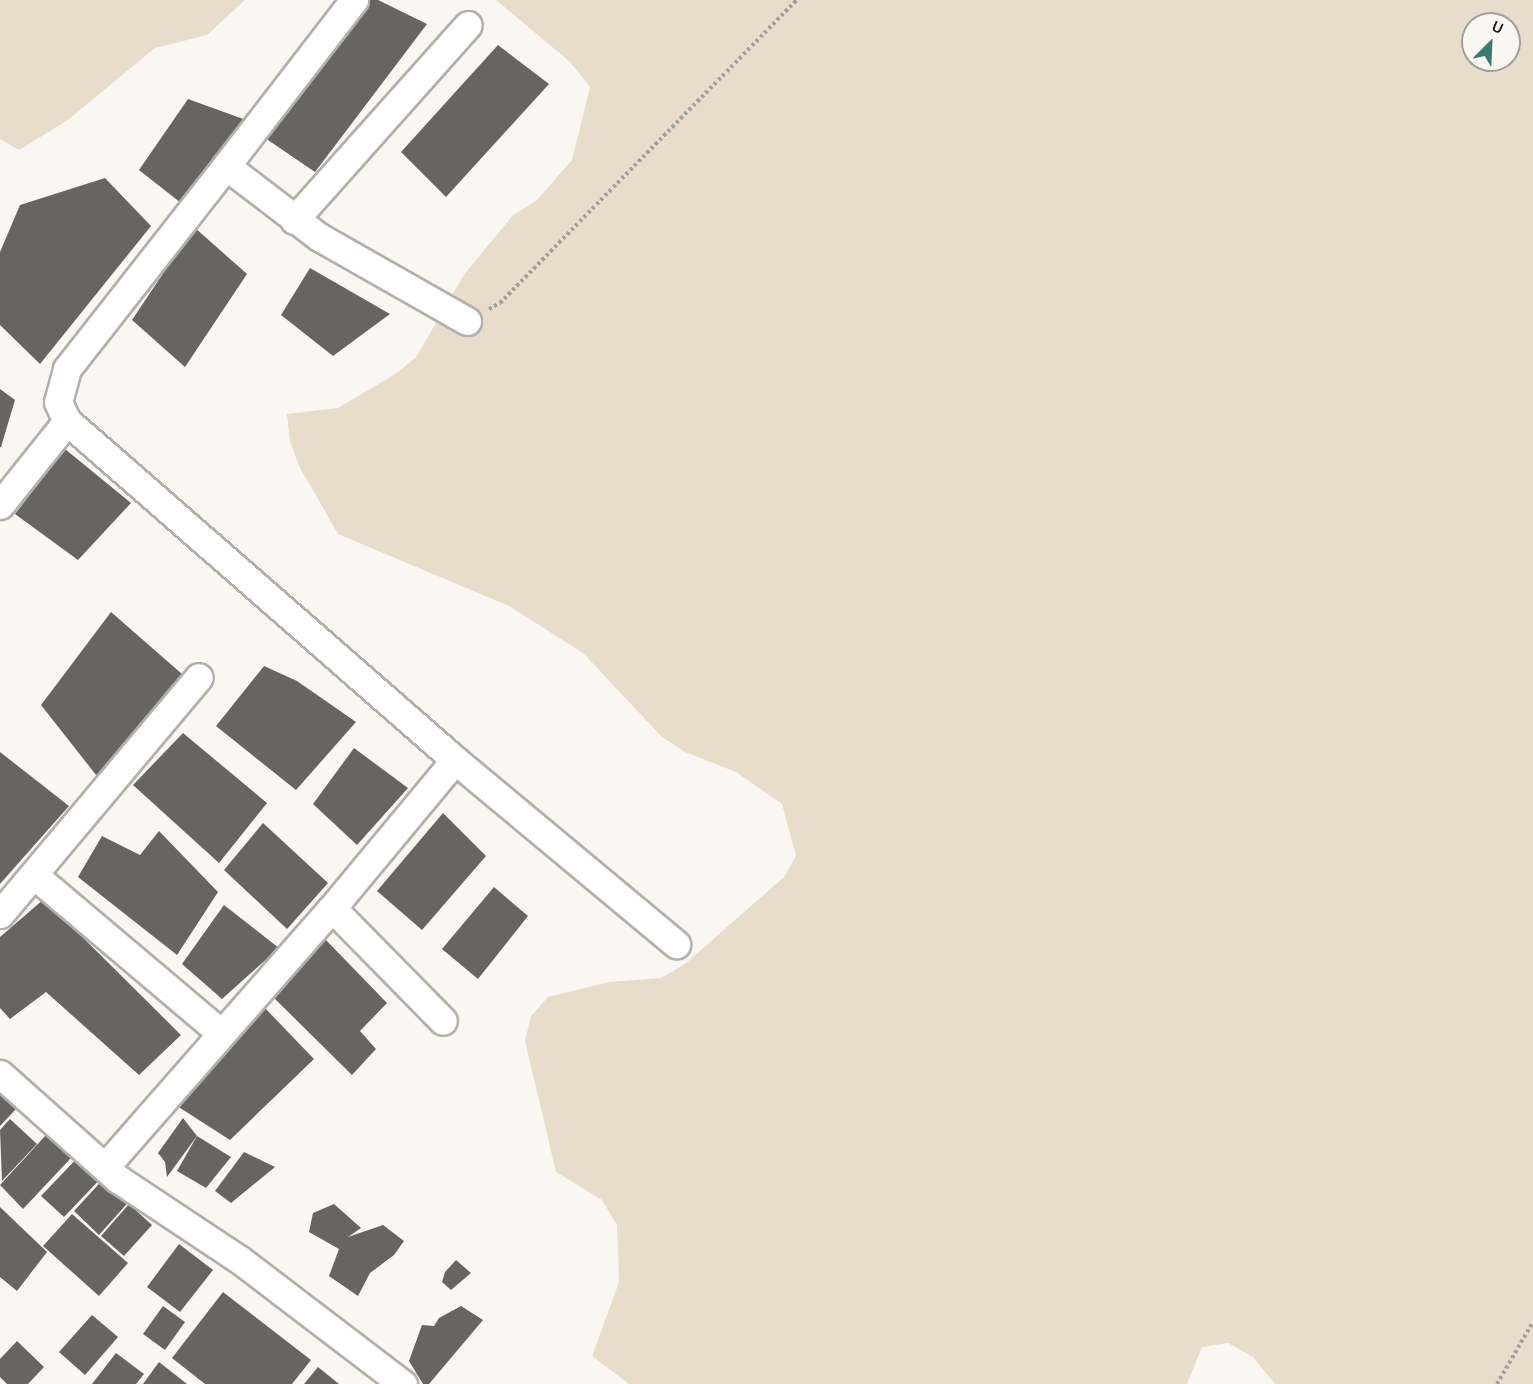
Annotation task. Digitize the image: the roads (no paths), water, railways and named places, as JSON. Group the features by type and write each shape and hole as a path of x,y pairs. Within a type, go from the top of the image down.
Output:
{"street":[{"path":"354,0 67,369 58,402 67,421 455,760 676,944"},
{"path":"294,220 468,25"},
{"path":"226,166 294,220 467,321"},
{"path":"0,505 67,421"},
{"path":"0,914 200,677"},
{"path":"105,1167 220,1032 332,908 455,760"},
{"path":"34,875 220,1032"},
{"path":"332,908 444,1021"},
{"path":"0,1074 105,1167 240,1260 403,1384"}]}
